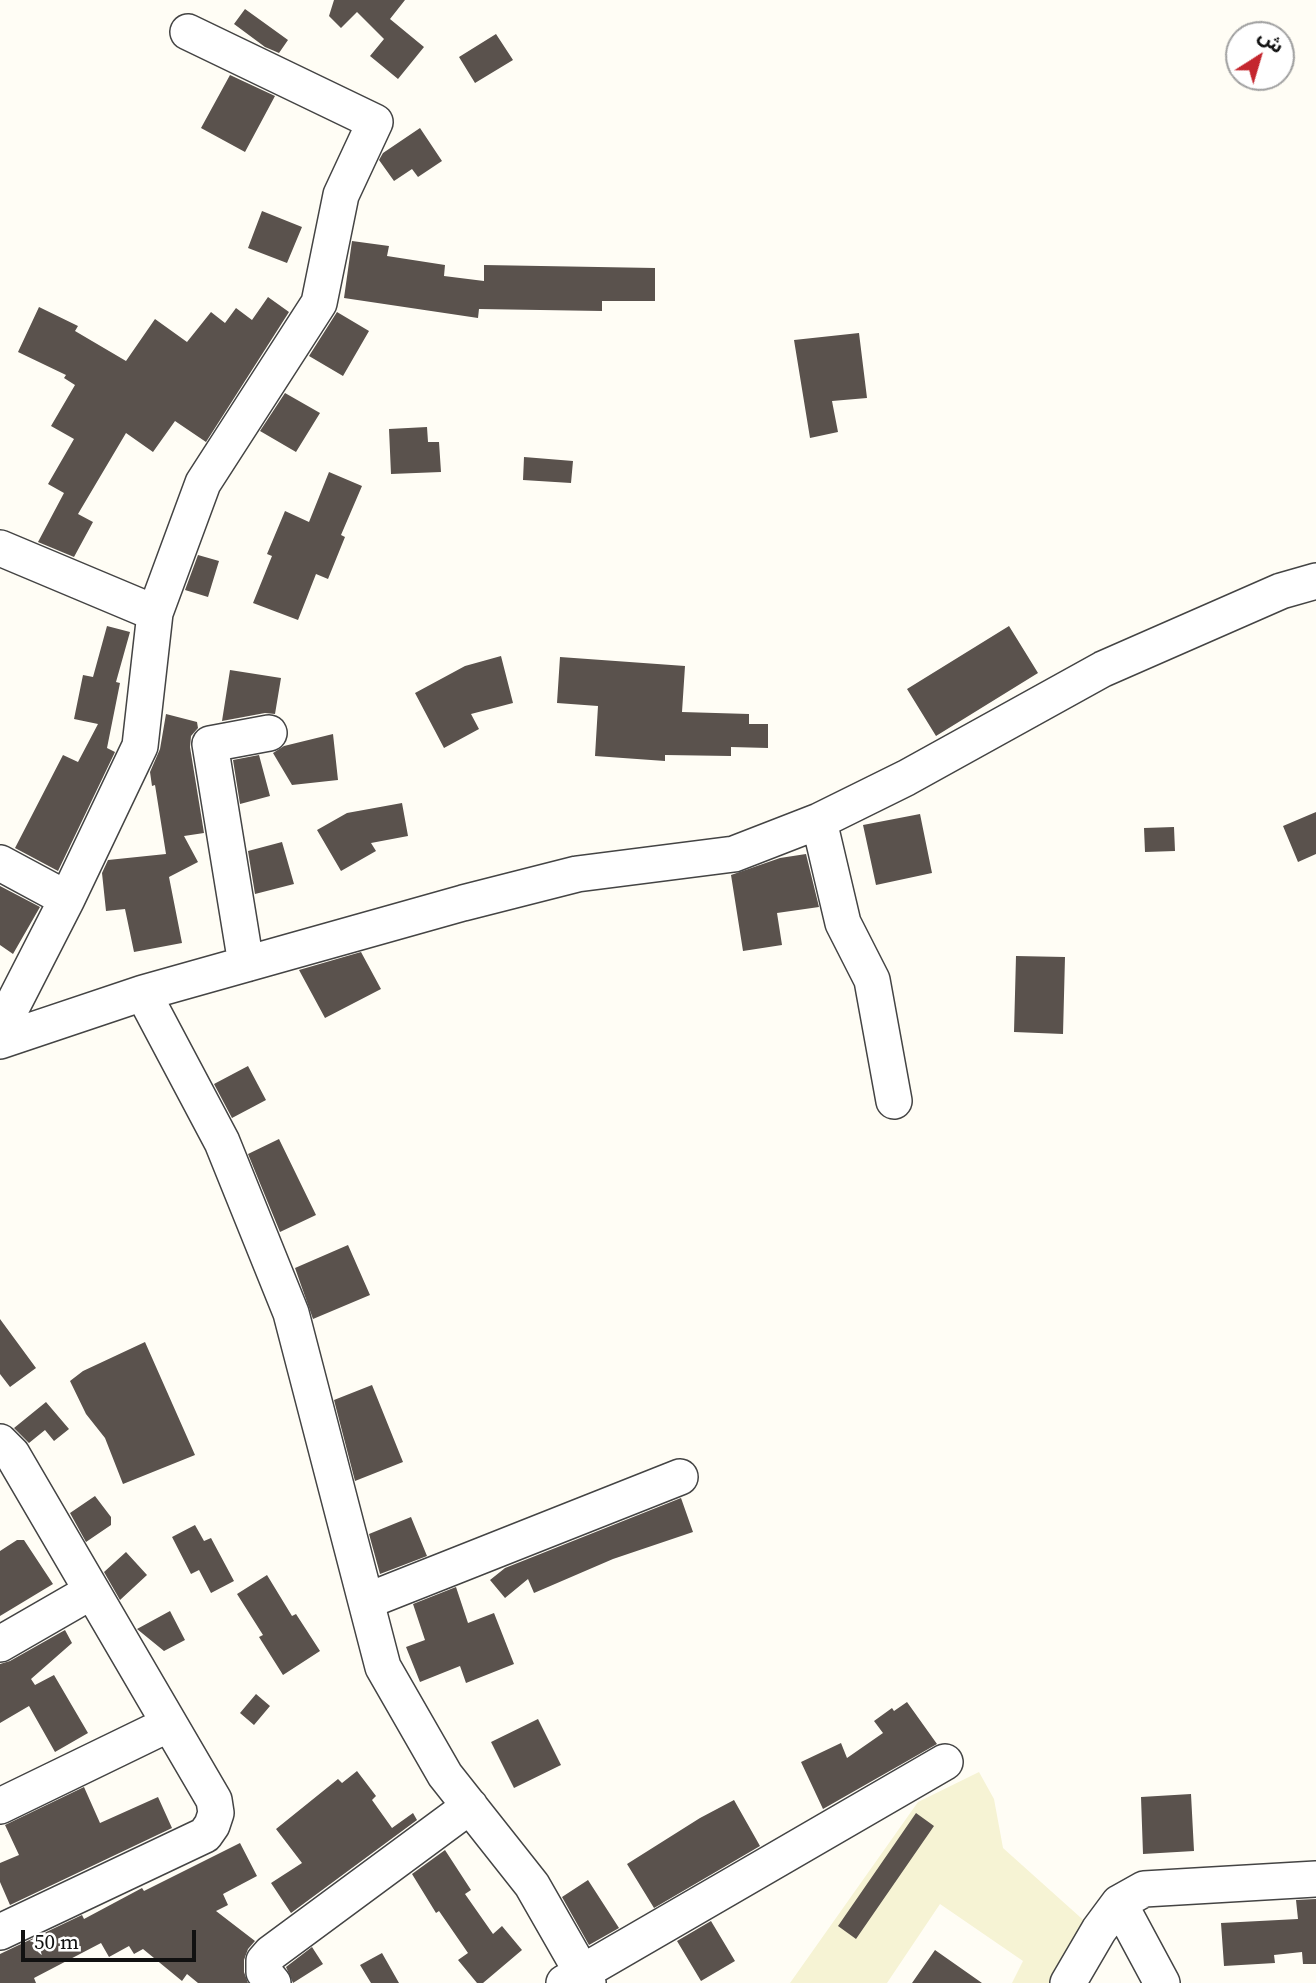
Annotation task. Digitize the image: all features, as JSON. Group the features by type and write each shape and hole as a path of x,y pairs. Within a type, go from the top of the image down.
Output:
{"street":[{"path":"0,1030 67,899 140,746 155,613 203,483 319,303 341,195 375,122 188,32"},
{"path":"0,548 155,613"},
{"path":"0,1041 143,993 463,903 577,874 734,854 819,821 906,778 1103,669 1281,591 1316,581"},
{"path":"246,964 210,744 269,733"},
{"path":"819,821 843,923 872,980 894,1101"},
{"path":"0,863 67,899"},
{"path":"143,993 222,1142 291,1313 383,1667 445,1775 532,1885 578,1979 945,1762"},
{"path":"0,1442 12,1454 214,1800 216,1813 205,1835 0,1932"},
{"path":"367,1601 680,1477"},
{"path":"0,1644 92,1591"},
{"path":"0,1806 169,1724"},
{"path":"273,1983 264,1972 264,1961 271,1953 470,1806"},
{"path":"1068,1983 1099,1930 1119,1903 1144,1889 1316,1879"},
{"path":"1119,1903 1162,1983"}],"shaded area":[{"path":"979,1772 994,1799 1003,1848 1090,1926 1055,1983 1012,1983 1023,1961 940,1904 887,1983 790,1983 918,1802"}],"building":[{"path":"334,0 405,0 390,19 424,47 398,79 370,56 384,39 357,12 341,28 329,16"},
{"path":"245,9 288,40 279,53 265,47 234,24"},
{"path":"496,34 513,60 475,83 459,57"},
{"path":"230,75 275,96 245,152 201,128"},
{"path":"420,128 442,161 418,177 412,169 394,181 379,160 383,153"},
{"path":"262,211 302,227 287,263 248,248"},
{"path":"352,241 389,246 387,256 445,265 444,276 484,281 484,265 655,268 655,301 602,301 602,311 479,309 478,318 344,298"},
{"path":"268,297 289,312 206,442 175,421 153,452 126,433 78,514 93,522 74,557 38,542 64,493 48,484 74,439 51,426 75,385 64,378 66,375 18,352 39,307 78,326 75,331 126,361 155,319 187,342 211,312 225,323 236,308 252,320"},
{"path":"337,312 369,331 343,376 309,356"},
{"path":"859,333 867,398 832,401 838,432 810,438 794,340"},
{"path":"285,393 320,413 296,452 260,431"},
{"path":"427,427 428,442 439,442 441,472 391,474 389,429"},
{"path":"524,457 573,461 571,483 523,480"},
{"path":"329,472 362,486 341,535 345,537 328,579 316,574 298,620 253,603 272,556 267,554 285,511 309,522"},
{"path":"198,555 219,561 208,597 185,590"},
{"path":"107,626 130,632 116,682 120,683 107,748 115,752 58,871 15,848 63,755 78,762 98,724 74,719 83,675 93,677"},
{"path":"1009,626 1038,673 936,736 907,689"},
{"path":"501,656 513,703 471,714 479,729 444,748 415,693 465,666"},
{"path":"560,657 685,666 682,712 749,714 749,724 768,724 768,748 731,747 731,756 665,755 665,761 595,756 598,706 557,703"},
{"path":"230,670 281,678 275,714 265,713 222,721"},
{"path":"166,714 197,722 198,728 191,736 190,747 204,833 184,836 198,862 169,877 182,943 134,952 125,909 106,911 102,873 108,860 166,854 155,785 152,786 150,772 160,749"},
{"path":"333,734 338,780 292,785 273,753 284,746"},
{"path":"259,755 270,796 240,804 233,760"},
{"path":"402,803 408,836 371,843 376,851 341,871 317,830 347,813"},
{"path":"1316,812 1316,854 1298,862 1283,826"},
{"path":"920,814 932,873 876,885 863,825"},
{"path":"1174,827 1175,851 1145,852 1144,828"},
{"path":"282,842 294,884 255,894 248,851"},
{"path":"806,854 819,907 777,913 782,945 743,951 731,875 780,858"},
{"path":"0,886 40,907 13,954 0,945"},
{"path":"361,952 381,989 325,1018 299,970"},
{"path":"1016,956 1065,957 1063,1034 1014,1032"},
{"path":"248,1066 266,1100 232,1118 214,1084"},
{"path":"279,1139 316,1215 280,1232 248,1154"},
{"path":"348,1245 370,1295 313,1319 295,1268"},
{"path":"0,1319 36,1368 10,1387 0,1374"},
{"path":"145,1342 195,1455 123,1484 105,1438 86,1414 70,1381 83,1371"},
{"path":"372,1385 403,1462 355,1481 334,1400"},
{"path":"46,1402 69,1429 54,1441 45,1430 29,1443 14,1428"},
{"path":"95,1496 111,1517 111,1525 86,1542 70,1513"},
{"path":"681,1498 693,1532 613,1559 534,1593 528,1579 505,1598 490,1580 505,1568"},
{"path":"411,1517 427,1556 380,1574 369,1534"},
{"path":"195,1525 204,1541 211,1538 234,1581 211,1593 199,1570 191,1574 172,1537"},
{"path":"17,1540 24,1540 53,1584 0,1616 0,1551"},
{"path":"126,1552 147,1575 120,1600 104,1572"},
{"path":"267,1575 292,1616 296,1614 320,1651 283,1675 259,1637 263,1635 237,1594"},
{"path":"456,1587 468,1623 494,1613 514,1664 466,1683 460,1666 420,1682 406,1647 425,1640 413,1604"},
{"path":"170,1611 185,1640 164,1651 137,1629"},
{"path":"65,1630 72,1643 31,1679 35,1685 54,1675 88,1733 55,1752 29,1706 0,1723 0,1664"},
{"path":"256,1694 270,1706 254,1725 240,1713"},
{"path":"907,1702 937,1744 823,1809 801,1762 841,1743 847,1758 883,1733 874,1721 892,1708 894,1711"},
{"path":"538,1719 561,1765 514,1788 491,1742"},
{"path":"357,1771 376,1796 372,1800 392,1828 413,1813 417,1820 291,1913 271,1883 302,1863 276,1829 338,1779 342,1783"},
{"path":"84,1787 100,1823 158,1797 172,1828 10,1905 0,1882 0,1863 19,1855 5,1825"},
{"path":"1191,1794 1194,1851 1143,1854 1141,1797"},
{"path":"734,1800 760,1846 654,1908 627,1864"},
{"path":"916,1813 934,1826 856,1939 838,1926"},
{"path":"240,1843 257,1876 223,1894 228,1905 216,1911 255,1941 244,1960 248,1983 198,1983 187,1974 182,1981 143,1949 134,1954 129,1946 109,1957 101,1943 34,1978 36,1983 0,1983 0,1954 82,1915 84,1919 142,1888 144,1891"},
{"path":"445,1850 471,1890 465,1894 493,1934 502,1926 522,1950 483,1983 477,1983 458,1960 468,1953 439,1911 436,1913 412,1874"},
{"path":"588,1880 619,1928 589,1945 562,1897"},
{"path":"1316,1899 1316,1964 1303,1964 1302,1952 1274,1955 1275,1963 1224,1966 1221,1923 1298,1919 1296,1900"},
{"path":"711,1921 735,1961 701,1981 677,1941"},
{"path":"312,1947 323,1964 293,1983 286,1967"},
{"path":"935,1950 982,1983 912,1983"},
{"path":"382,1953 399,1983 371,1983 360,1965"}]}
